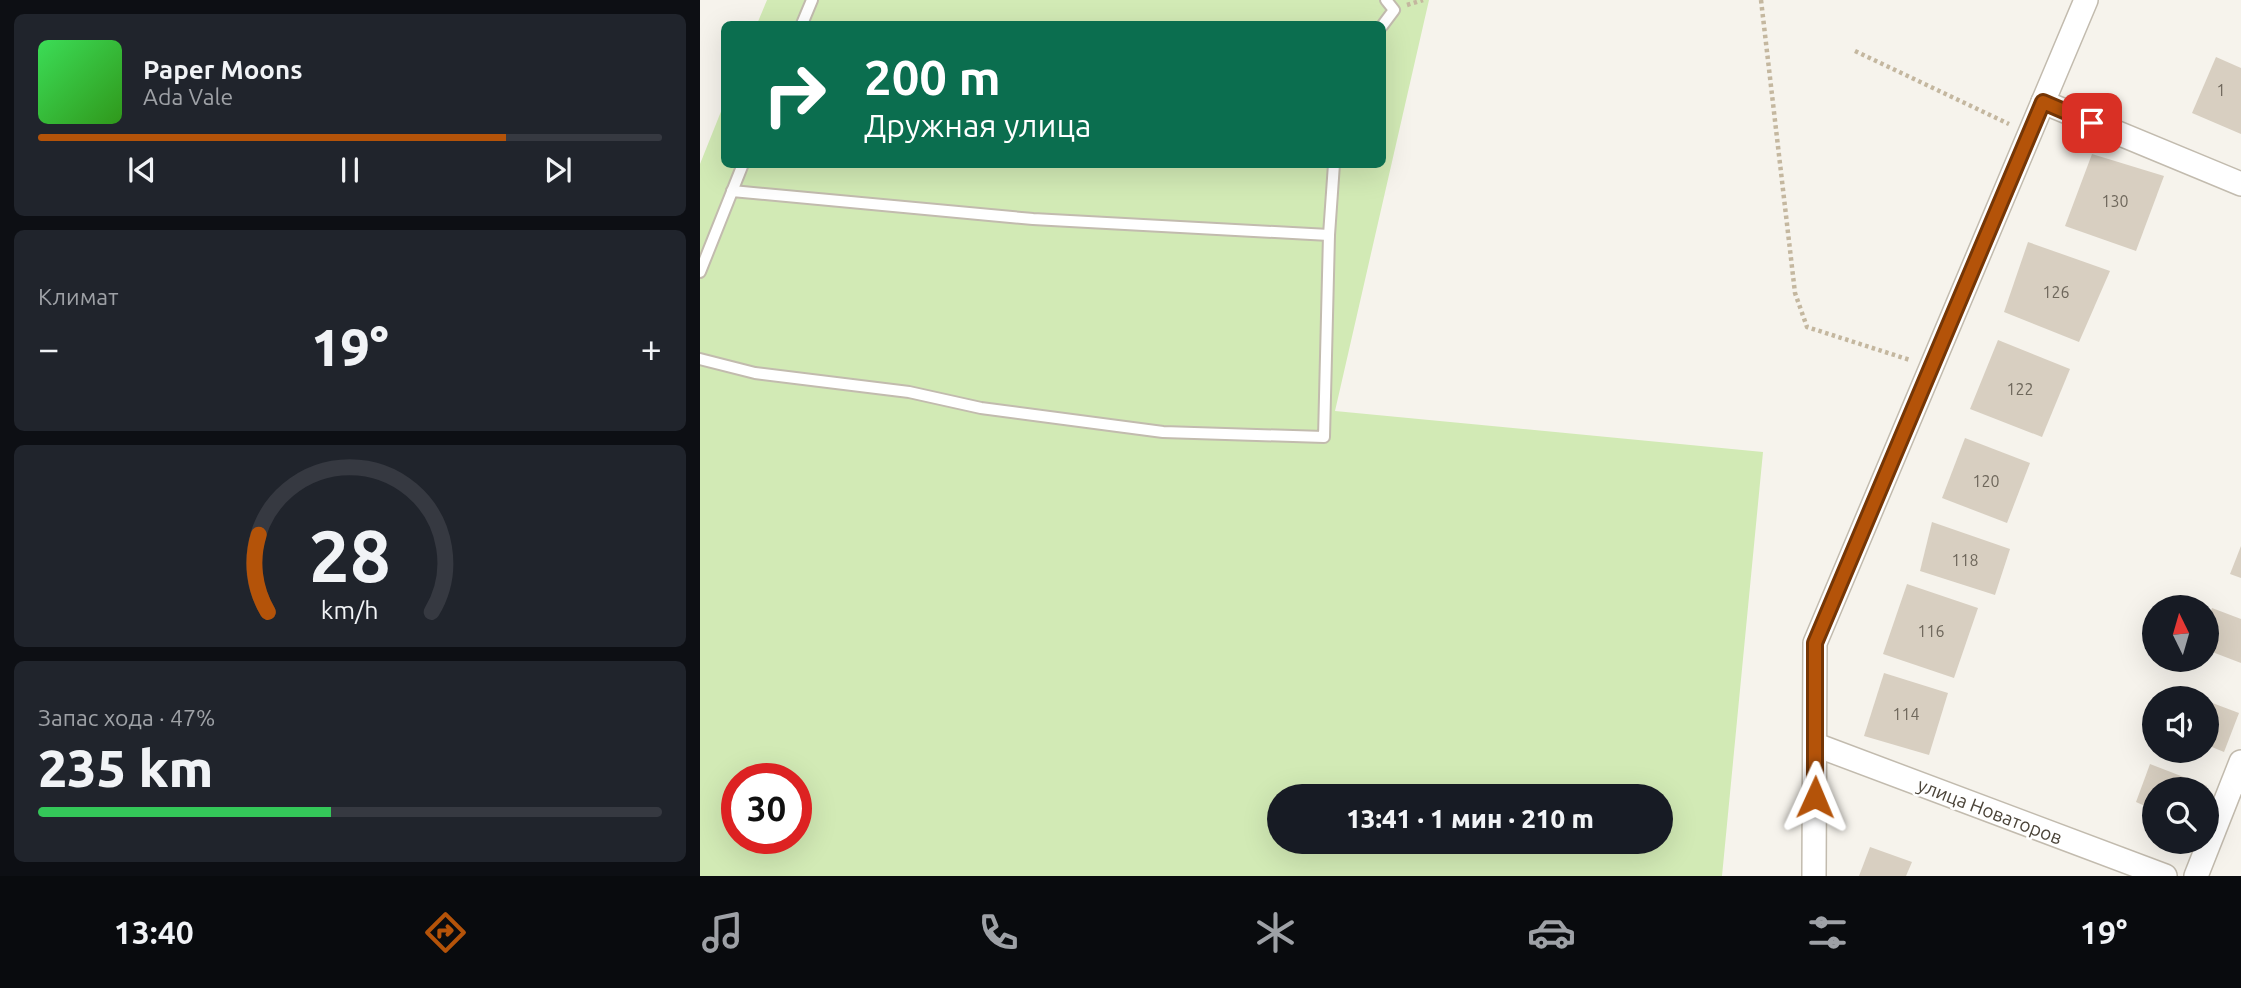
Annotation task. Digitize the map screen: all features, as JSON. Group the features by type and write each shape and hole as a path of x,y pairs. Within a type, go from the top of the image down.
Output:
{"street":[{"path":"1814,876 1815,643 2086,0"},
{"path":"2043,102 2241,184"},
{"name":"улица Новаторов","path":"1816,745 2165,876"},
{"path":"2196,876 2241,762"}],"lane":[{"path":"803,21 812,0"},
{"path":"1386,0 1394,10 1386,21"},
{"path":"700,272 741,168"},
{"path":"700,359 755,373 909,392 981,408 1163,432 1324,437 1329,235 1334,168"},
{"path":"732,191 1033,219 1329,235"}],"path":[{"path":"1761,0 1795,293 1807,327 1906,358 1930,370"},
{"path":"1855,51 2030,133"}],"green space":[{"path":"767,0 1429,0 1335,411 1763,452 1722,876 700,876 700,164 721,112 721,168 1386,168 1386,21 758,21"}],"building":[{"path":"2216,57 2241,68 2241,134 2192,113"},
{"path":"2092,154 2164,176 2136,251 2065,226"},
{"path":"2028,242 2110,271 2079,342 2004,312"},
{"path":"1998,340 2070,369 2042,437 1970,409"},
{"path":"1965,438 2030,463 2007,523 1942,498"},
{"path":"1932,522 2010,549 1995,595 1920,571"},
{"path":"2241,546 2241,578 2230,574"},
{"path":"1907,584 1978,608 1954,678 1883,654"},
{"path":"2219,611 2241,619 2241,663 2219,655"},
{"path":"1884,673 1948,693 1929,755 1864,736"},
{"path":"2219,706 2239,713 2224,752 2219,750"},
{"path":"2150,764 2184,777 2145,777"},
{"path":"2142,786 2142,805 2136,802"},
{"path":"1870,847 1912,862 1906,876 1859,876"}],"route":[{"path":"1815,797 1815,643 2043,102 2092,123"}]}
